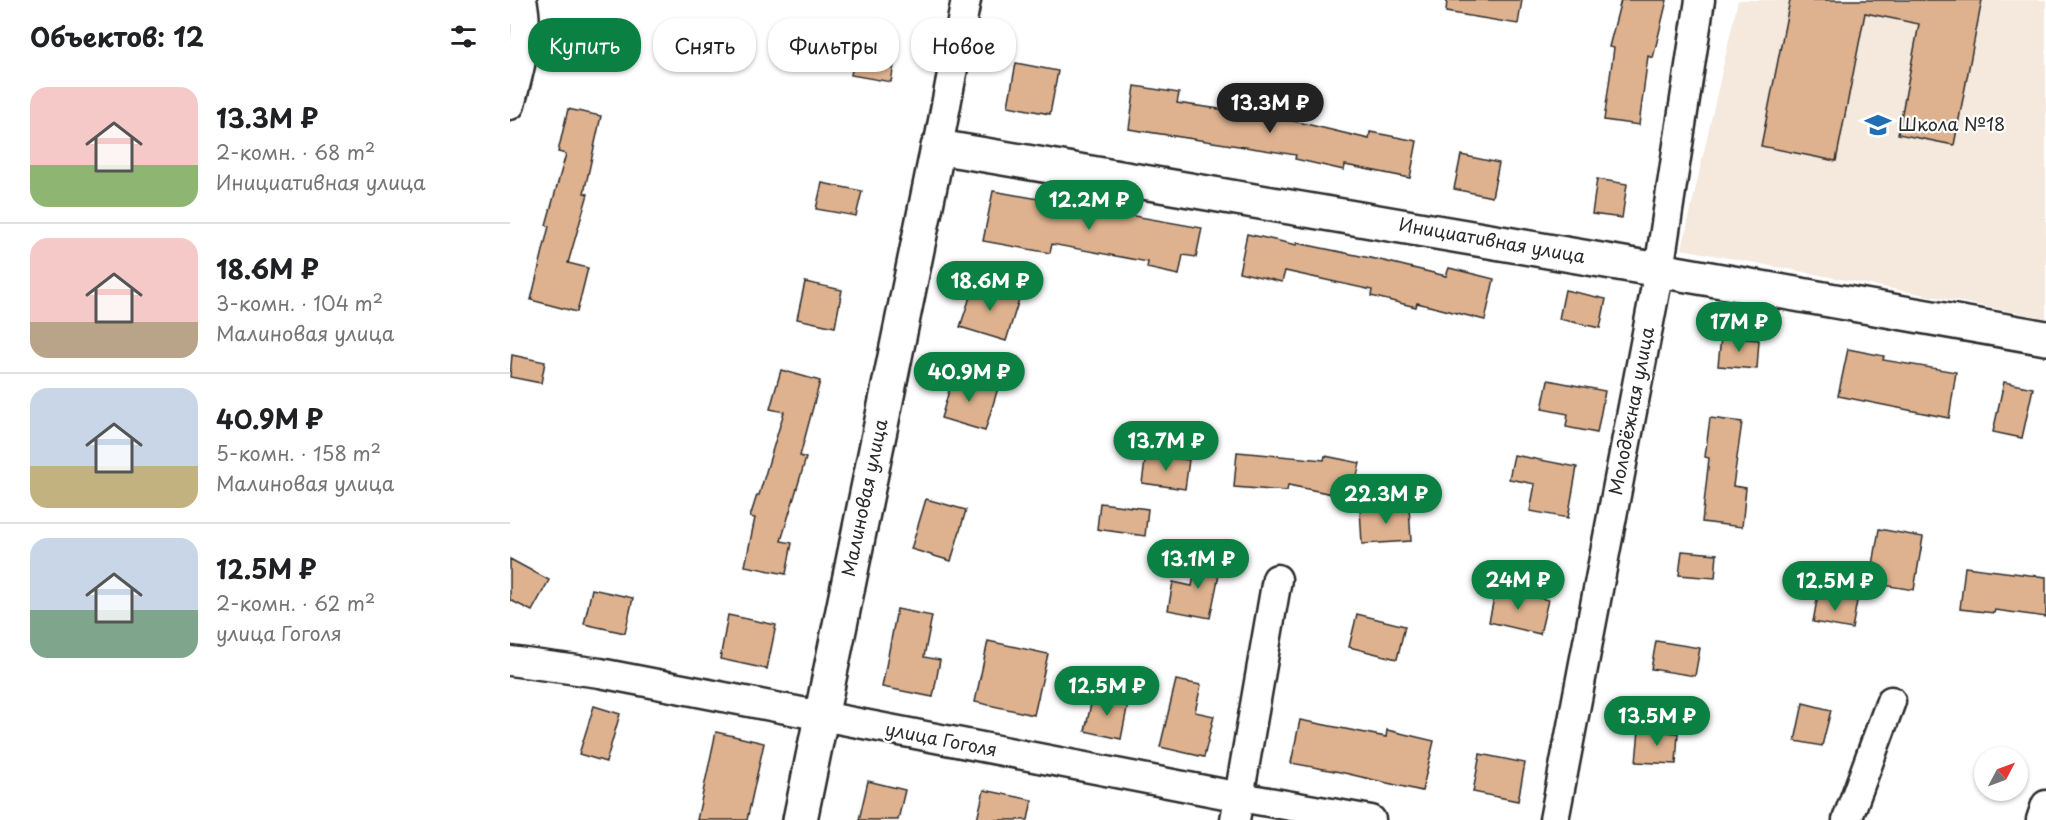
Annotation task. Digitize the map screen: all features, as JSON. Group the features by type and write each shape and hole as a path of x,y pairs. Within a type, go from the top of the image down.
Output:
{"street":[{"path":"510,105 521,62 525,15 522,0"},
{"name":"Малиновая улица","path":"800,820 966,0"},
{"name":"Молодёжная улица","path":"1554,820 1659,270 1700,0"},
{"name":"Инициативная улица","path":"938,147 2046,338"},
{"path":"1238,809 1277,579"},
{"name":"улица Гоголя","path":"511,661 600,673 820,717 1238,809 1371,820"},
{"path":"1847,820 1891,701"},
{"path":"2042,820 2046,805"}],"shaded area":[{"name":"Школа №18","path":"1738,0 2046,0 2046,318 1682,249"}],"building":[{"path":"1447,0 1522,0 1518,24 1446,12"},
{"path":"1621,0 1667,0 1653,58 1648,56 1639,125 1604,120 1614,48 1609,47"},
{"path":"1790,0 1982,0 1954,145 1898,134 1919,24 1865,13 1836,161 1761,146"},
{"path":"1016,63 1058,71 1050,114 1008,106"},
{"path":"852,72 893,72 891,82 851,75"},
{"path":"1135,86 1179,93 1177,103 1277,117 1369,139 1370,132 1417,141 1410,178 1345,165 1344,170 1295,159 1296,155 1129,129"},
{"path":"568,109 601,116 584,193 588,194 568,263 588,268 577,312 531,300 549,226 546,225 566,154 558,152"},
{"path":"1461,155 1499,163 1492,197 1454,189"},
{"path":"1597,179 1627,184 1622,218 1592,214"},
{"path":"822,183 862,191 856,216 816,209"},
{"path":"993,191 1202,228 1196,257 1183,255 1179,275 1147,268 1148,262 1052,244 1050,253 983,241"},
{"path":"1247,234 1380,260 1446,276 1449,268 1494,279 1485,320 1417,303 1416,307 1371,296 1372,290 1285,271 1282,282 1239,272"},
{"path":"805,282 842,290 835,327 797,319"},
{"path":"975,282 1020,296 1006,341 960,327"},
{"path":"1565,290 1606,299 1600,328 1559,319"},
{"path":"1721,337 1759,340 1757,369 1718,366"},
{"path":"1848,349 1884,356 1883,360 1956,372 1949,418 1838,396"},
{"path":"512,355 545,362 541,383 510,377"},
{"path":"781,370 820,381 800,456 806,458 781,541 792,543 786,574 745,566 755,518 750,517 784,412 770,409"},
{"path":"954,374 998,388 985,431 941,418"},
{"path":"1548,380 1605,391 1597,433 1566,427 1568,414 1542,409"},
{"path":"2004,382 2033,388 2022,438 1993,432"},
{"path":"1710,418 1742,422 1733,486 1746,488 1742,527 1702,522 1709,458 1705,457"},
{"path":"1237,452 1324,460 1325,456 1360,463 1352,498 1288,485 1287,491 1234,487"},
{"path":"1146,454 1189,460 1185,489 1142,483"},
{"path":"1514,455 1577,467 1568,518 1530,511 1535,484 1509,479"},
{"path":"926,499 966,510 951,561 911,549"},
{"path":"1100,503 1148,509 1145,536 1097,529"},
{"path":"1409,506 1411,541 1362,544 1360,509"},
{"path":"1879,529 1923,537 1914,590 1870,583"},
{"path":"1682,551 1717,554 1715,578 1679,575"},
{"path":"1198,555 1222,560 1210,618 1168,610 1173,582 1192,586"},
{"path":"510,559 549,580 532,611 510,600"},
{"path":"1965,567 2046,577 2046,617 1995,610 1994,613 1960,609"},
{"path":"1496,588 1548,600 1540,634 1489,622"},
{"path":"592,589 633,598 625,633 584,624"},
{"path":"1818,594 1857,601 1852,629 1813,622"},
{"path":"897,609 932,616 924,657 940,660 933,697 882,687"},
{"path":"1357,614 1405,626 1397,659 1349,647"},
{"path":"728,615 776,625 767,669 720,659"},
{"path":"988,641 1048,654 1034,715 975,702"},
{"path":"1656,641 1700,648 1695,676 1651,669"},
{"path":"1176,680 1201,685 1195,712 1214,716 1204,757 1160,747"},
{"path":"1093,695 1128,703 1121,739 1085,731"},
{"path":"1803,703 1831,710 1822,746 1795,741"},
{"path":"594,706 620,714 606,762 579,754"},
{"path":"1300,720 1386,737 1387,730 1434,741 1422,791 1291,763"},
{"path":"1639,730 1678,733 1676,764 1636,762"},
{"path":"716,732 764,743 747,820 697,820"},
{"path":"1480,754 1525,763 1518,801 1473,792"},
{"path":"868,781 905,790 898,820 859,820"},
{"path":"984,790 1032,800 1028,820 977,820"}],"place":[{"name":"Школа №18","path":"1878,125"}]}
